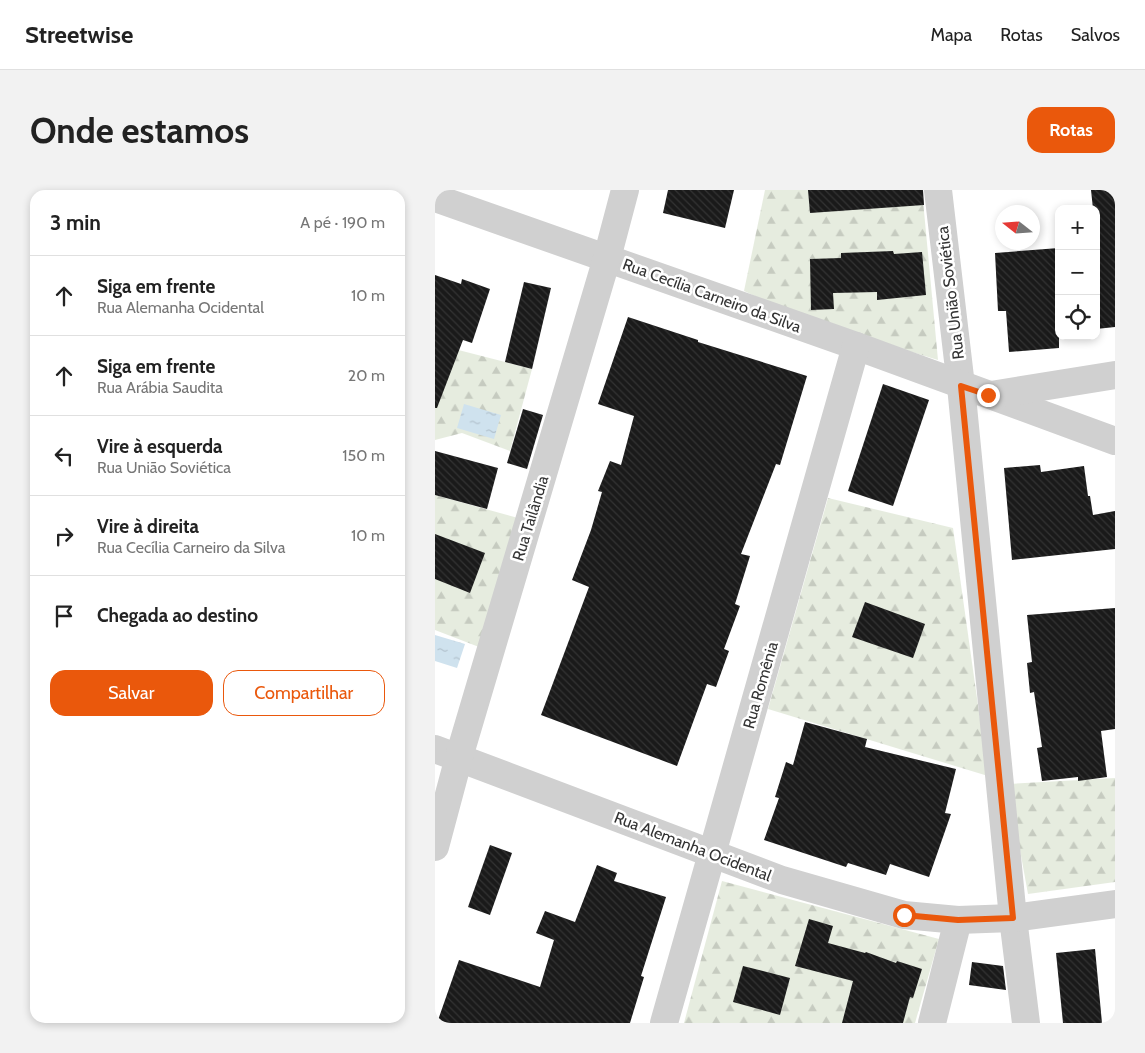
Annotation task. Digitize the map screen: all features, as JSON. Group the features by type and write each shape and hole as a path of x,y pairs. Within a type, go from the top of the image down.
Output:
{"street":[{"name":"Rua Tailândia","path":"435,847 447,753 607,258 625,190"},
{"name":"Rua União Soviética","path":"938,190 961,386 1013,918 1026,1023"},
{"name":"Rua Cecília Carneiro da Silva","path":"435,198 856,346 1115,441"},
{"name":"Rua Romênia","path":"664,1023 856,346"},
{"name":"Rua Cecília Carneiro da Silva","path":"988,395 1115,375"},
{"name":"Rua Alemanha Ocidental","path":"447,753 782,880 904,915 958,920 1013,918 1115,904"},
{"path":"932,1023 958,920"}],"green space":[{"path":"765,190 922,190 938,360 804,319 744,291"},
{"path":"435,344 532,369 510,451 462,433 435,440"},
{"path":"435,495 518,518 479,647 435,630"},
{"path":"828,498 953,528 988,776 768,709"},
{"path":"1115,778 1115,882 1028,894 1008,784"},
{"path":"722,881 939,939 915,1023 684,1023"}],"water":[{"path":"464,404 501,415 494,439 457,428"},
{"path":"435,635 465,644 457,668 435,661"}],"building":[{"path":"668,190 734,190 725,228 663,213"},
{"path":"808,190 923,190 924,205 810,213"},
{"path":"1091,190 1115,190 1115,327 1100,329 1100,205 1093,205"},
{"path":"1055,248 1055,340 1059,340 1059,348 1009,352 1006,311 998,311 995,253"},
{"path":"893,251 894,254 922,252 926,295 877,300 877,292 833,293 834,309 811,310 810,259 841,258 841,253"},
{"path":"435,275 461,284 462,279 490,289 472,343 463,340 437,408 435,408"},
{"path":"524,282 551,288 532,369 505,362"},
{"path":"628,317 698,340 698,342 807,376 780,465 776,464 741,554 750,556 735,604 740,606 724,649 729,651 716,687 707,684 677,766 541,715 589,587 572,580 591,530 602,492 598,491 610,461 621,465 634,416 598,404"},
{"path":"883,384 929,400 893,506 848,491"},
{"path":"523,409 543,415 527,469 507,463"},
{"path":"435,451 498,468 487,509 435,495"},
{"path":"1040,465 1041,472 1084,466 1093,515 1115,511 1115,549 1012,560 1004,468"},
{"path":"435,534 485,553 470,593 435,579"},
{"path":"865,602 925,624 913,658 852,637"},
{"path":"1115,608 1115,729 1101,731 1107,777 1078,781 1078,777 1042,781 1037,748 1042,747 1034,692 1030,693 1027,663 1032,662 1027,615"},
{"path":"805,722 867,739 865,747 956,769 945,813 951,814 929,877 890,864 886,875 848,863 846,867 764,840 779,798 775,797 786,762 793,765"},
{"path":"490,845 512,853 490,915 468,907"},
{"path":"597,865 617,873 614,881 666,897 641,976 644,977 630,1023 437,1023 459,960 540,987 554,940 536,933 545,911 575,922"},
{"path":"809,919 833,926 828,943 922,969 913,998 910,997 903,1023 842,1023 853,981 795,966"},
{"path":"1095,949 1102,1023 1063,1023 1056,953"},
{"path":"972,962 1003,966 1006,990 969,985"},
{"path":"743,966 790,978 780,1015 733,1002"}],"route":[{"path":"904,915 958,920 1013,918 961,386 988,395"}]}
